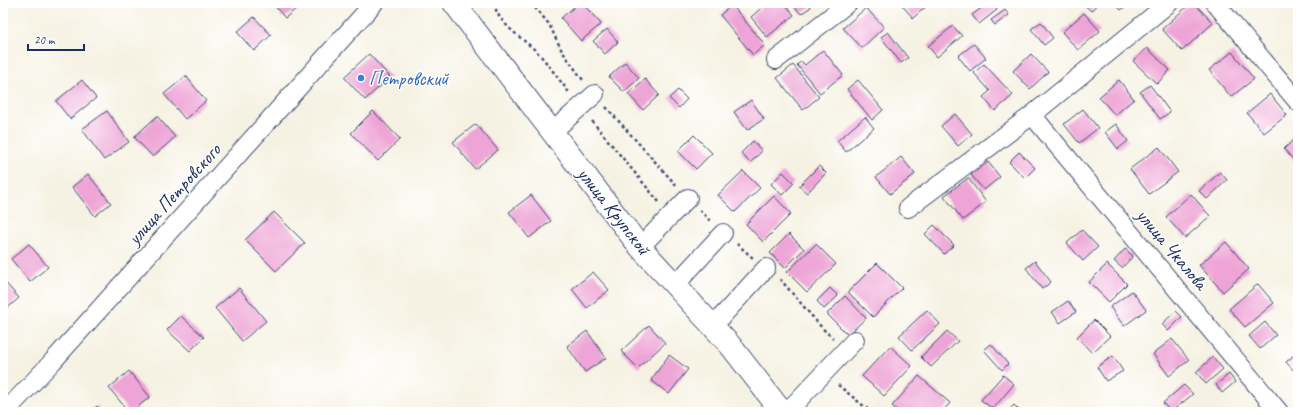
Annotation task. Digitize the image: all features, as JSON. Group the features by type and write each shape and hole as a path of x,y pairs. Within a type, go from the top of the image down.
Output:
{"main road":[{"name":"улица Крупской","path":"454,3 640,247 713,326 782,412"}],"street":[{"name":"улица Петровского","path":"5,412 53,361 374,3"},
{"path":"776,60 848,3"},
{"path":"908,208 1032,114 1169,3"},
{"path":"1215,3 1298,102"},
{"path":"552,132 595,94"},
{"name":"улица Чкалова","path":"1032,114 1279,412"},
{"path":"640,247 688,198"},
{"path":"675,285 723,233"},
{"path":"713,326 766,268"},
{"path":"787,412 855,340"}],"path":[{"path":"836,384 871,412"}],"building":[{"path":"272,3 303,3 285,18"},
{"path":"579,3 582,3 601,24 581,41 561,18"},
{"path":"767,3 784,3 794,15 767,37 751,17"},
{"path":"791,3 808,3 811,7 801,14"},
{"path":"900,3 928,3 929,4 913,18"},
{"path":"988,3 992,3 997,10 979,24 972,15"},
{"path":"1082,3 1098,3 1091,11"},
{"path":"1115,3 1130,3 1121,10"},
{"path":"1191,3 1194,3 1213,23 1182,51 1162,29"},
{"path":"732,5 765,45 753,55 720,15"},
{"path":"866,8 884,27 862,48 843,28"},
{"path":"1005,10 1009,15 995,25 991,20"},
{"path":"1084,13 1100,31 1078,50 1062,32"},
{"path":"254,17 271,35 254,51 237,32"},
{"path":"1041,22 1053,38 1044,45 1031,29"},
{"path":"953,26 962,36 937,57 928,46"},
{"path":"607,29 618,42 605,54 593,41"},
{"path":"888,32 908,58 901,63 881,37"},
{"path":"974,44 986,58 970,71 958,56"},
{"path":"1147,48 1170,70 1157,84 1133,61"},
{"path":"823,50 843,75 820,93 797,65 801,61 805,65"},
{"path":"1232,52 1254,79 1231,97 1209,70"},
{"path":"369,54 390,77 365,100 344,77"},
{"path":"1031,54 1048,72 1030,89 1013,71"},
{"path":"625,62 639,78 624,92 609,77"},
{"path":"984,64 1013,95 995,111 983,97 990,91 974,73"},
{"path":"793,65 819,97 803,110 777,78"},
{"path":"186,76 206,101 185,119 164,94"},
{"path":"645,79 659,95 643,110 628,94"},
{"path":"82,80 96,98 70,119 56,101"},
{"path":"858,80 883,110 872,120 847,89"},
{"path":"1119,80 1134,99 1115,115 1099,97"},
{"path":"1150,85 1170,112 1160,119 1140,92"},
{"path":"678,90 687,99 679,108 669,98"},
{"path":"1270,94 1287,115 1264,133 1247,113"},
{"path":"751,100 764,119 747,130 734,112"},
{"path":"1083,109 1098,128 1079,143 1064,124"},
{"path":"107,111 129,142 104,160 82,129"},
{"path":"373,111 400,139 378,161 351,133"},
{"path":"955,114 972,134 958,146 941,126"},
{"path":"157,116 175,137 153,157 134,137"},
{"path":"865,117 874,128 846,152 837,141"},
{"path":"476,124 498,150 475,169 453,142"},
{"path":"1116,124 1128,141 1118,149 1105,132"},
{"path":"694,135 712,153 696,169 678,151"},
{"path":"1298,136 1298,165 1284,149"},
{"path":"753,141 762,151 750,163 741,153"},
{"path":"1159,147 1178,172 1149,194 1130,169"},
{"path":"1019,152 1035,168 1025,178 1009,162"},
{"path":"901,157 915,174 890,194 876,177"},
{"path":"988,162 1000,177 984,190 971,175"},
{"path":"819,166 826,173 807,193 799,186"},
{"path":"743,171 760,188 735,212 718,195"},
{"path":"783,172 794,183 782,195 771,184"},
{"path":"1220,172 1227,180 1207,199 1199,191"},
{"path":"88,174 111,203 95,216 72,187"},
{"path":"968,178 986,202 963,220 944,196"},
{"path":"1191,194 1210,216 1185,238 1166,217"},
{"path":"531,195 551,221 529,238 509,212"},
{"path":"774,196 791,214 763,242 746,224"},
{"path":"274,212 305,243 276,271 245,240"},
{"path":"934,225 954,245 944,254 925,234"},
{"path":"1082,230 1098,247 1083,261 1067,243"},
{"path":"789,234 804,249 785,268 770,253"},
{"path":"1226,242 1249,269 1223,292 1199,265"},
{"path":"29,244 48,267 30,282 11,259"},
{"path":"816,244 836,264 807,292 787,272"},
{"path":"1125,249 1133,256 1122,268 1114,261"},
{"path":"1035,261 1051,282 1042,289 1026,268"},
{"path":"877,263 902,288 873,317 848,292"},
{"path":"1107,264 1127,284 1109,302 1089,282"},
{"path":"593,272 609,290 587,308 572,289"},
{"path":"3,280 19,298 3,312"},
{"path":"1258,284 1274,303 1245,327 1229,309"},
{"path":"239,288 266,321 242,341 215,308"},
{"path":"830,288 838,296 824,309 817,301"},
{"path":"1132,291 1146,310 1124,326 1110,307"},
{"path":"845,296 866,318 848,335 827,314"},
{"path":"1068,301 1076,312 1060,323 1052,312"},
{"path":"927,310 940,324 912,350 899,336"},
{"path":"1176,311 1182,317 1168,331 1162,324"},
{"path":"181,316 204,337 190,351 167,330"},
{"path":"1094,320 1110,336 1092,353 1077,337"},
{"path":"1265,322 1276,335 1260,349 1249,336"},
{"path":"649,325 665,343 638,368 621,351"},
{"path":"587,331 606,358 585,372 567,346"},
{"path":"947,331 958,341 931,367 921,357"},
{"path":"1172,339 1189,360 1169,376 1153,354"},
{"path":"991,344 1008,364 1002,370 984,350"},
{"path":"890,346 912,366 884,396 862,376"},
{"path":"1298,352 1298,375 1286,362"},
{"path":"669,355 688,369 669,394 651,380"},
{"path":"1113,356 1123,371 1106,381 1097,367"},
{"path":"1213,357 1223,369 1206,384 1196,372"},
{"path":"129,371 150,397 131,412 129,412 109,388"},
{"path":"1229,374 1235,382 1222,393 1216,385"},
{"path":"1003,375 1014,384 993,409 981,400"},
{"path":"919,376 950,403 942,412 899,412 892,406"},
{"path":"1184,385 1193,394 1171,412 1163,403"},
{"path":"1014,405 1021,412 1007,412"},
{"path":"97,406 101,412 90,412"}],"place":[{"name":"Петровский","path":"361,78"}]}
